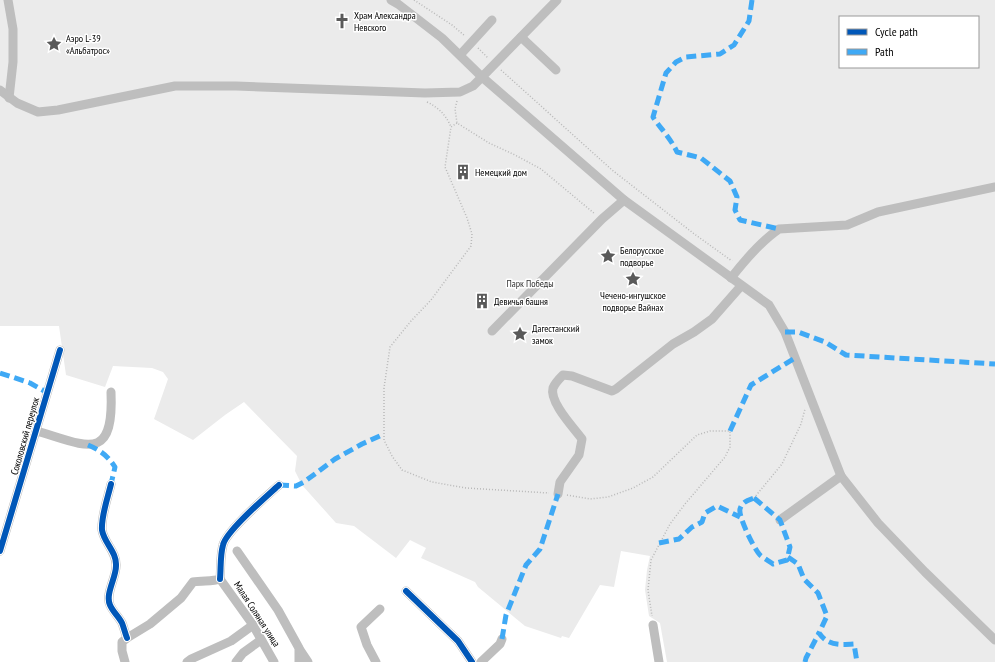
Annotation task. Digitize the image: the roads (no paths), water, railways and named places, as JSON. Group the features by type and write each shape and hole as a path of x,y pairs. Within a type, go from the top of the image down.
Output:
{"street":[{"path":"8,0 13,28 13,62 10,98"},
{"path":"390,0 398,4 442,38 482,77 624,200 769,305 785,332 841,476 878,523 925,572 995,640"},
{"path":"0,90 16,103 38,112 58,110 175,86 236,86 425,93 460,92 472,86 482,77 557,0"},
{"path":"460,54 492,20"},
{"path":"521,37 556,70"},
{"path":"731,278 739,267 770,235 779,229 847,225 878,212 995,187"},
{"path":"492,331 602,219 624,200"},
{"path":"558,494 560,482 579,456 582,439 553,399 553,388 557,380 562,375 572,376 612,392 673,344 694,332 712,319 741,286"},
{"name":"Соколовский переулок","path":"0,551 60,350"},
{"path":"36,431 82,445 93,445 101,440 107,433 111,411 110,392"},
{"path":"780,520 841,476"},
{"path":"111,484 102,530 105,539 114,553 117,564 109,598 110,605 122,624 127,638"},
{"path":"125,662 122,651 122,642 150,624 181,598 193,582 201,580 215,581 220,579 222,546 225,538 279,485"},
{"path":"237,551 278,610 308,662"},
{"name":"Малая Соляная улица","path":"220,579 252,625 274,662"},
{"path":"406,591 458,641 472,662"},
{"path":"376,662 367,645 361,627 380,609"},
{"path":"187,662 231,641 252,625"},
{"path":"653,625 659,662"},
{"path":"480,662 500,644 502,639"},
{"path":"236,662 243,653 261,640"},
{"path":"299,648 300,662"}],"place":[{"name":"Храм Александра Невского","path":"342,21"},
{"name":"Аэро L-39 «Альбатрос»","path":"54,44"},
{"name":"Немецкий дом","path":"463,172"},
{"name":"Белорусское подворье","path":"608,256"},
{"name":"Чечено-ингушское подворье Вайнах","path":"633,279"},
{"name":"Девичья башня","path":"482,301"},
{"name":"Дагестанский замок","path":"520,334"}],"park label":[{"name":"Парк Победы","path":"530,283"}]}
